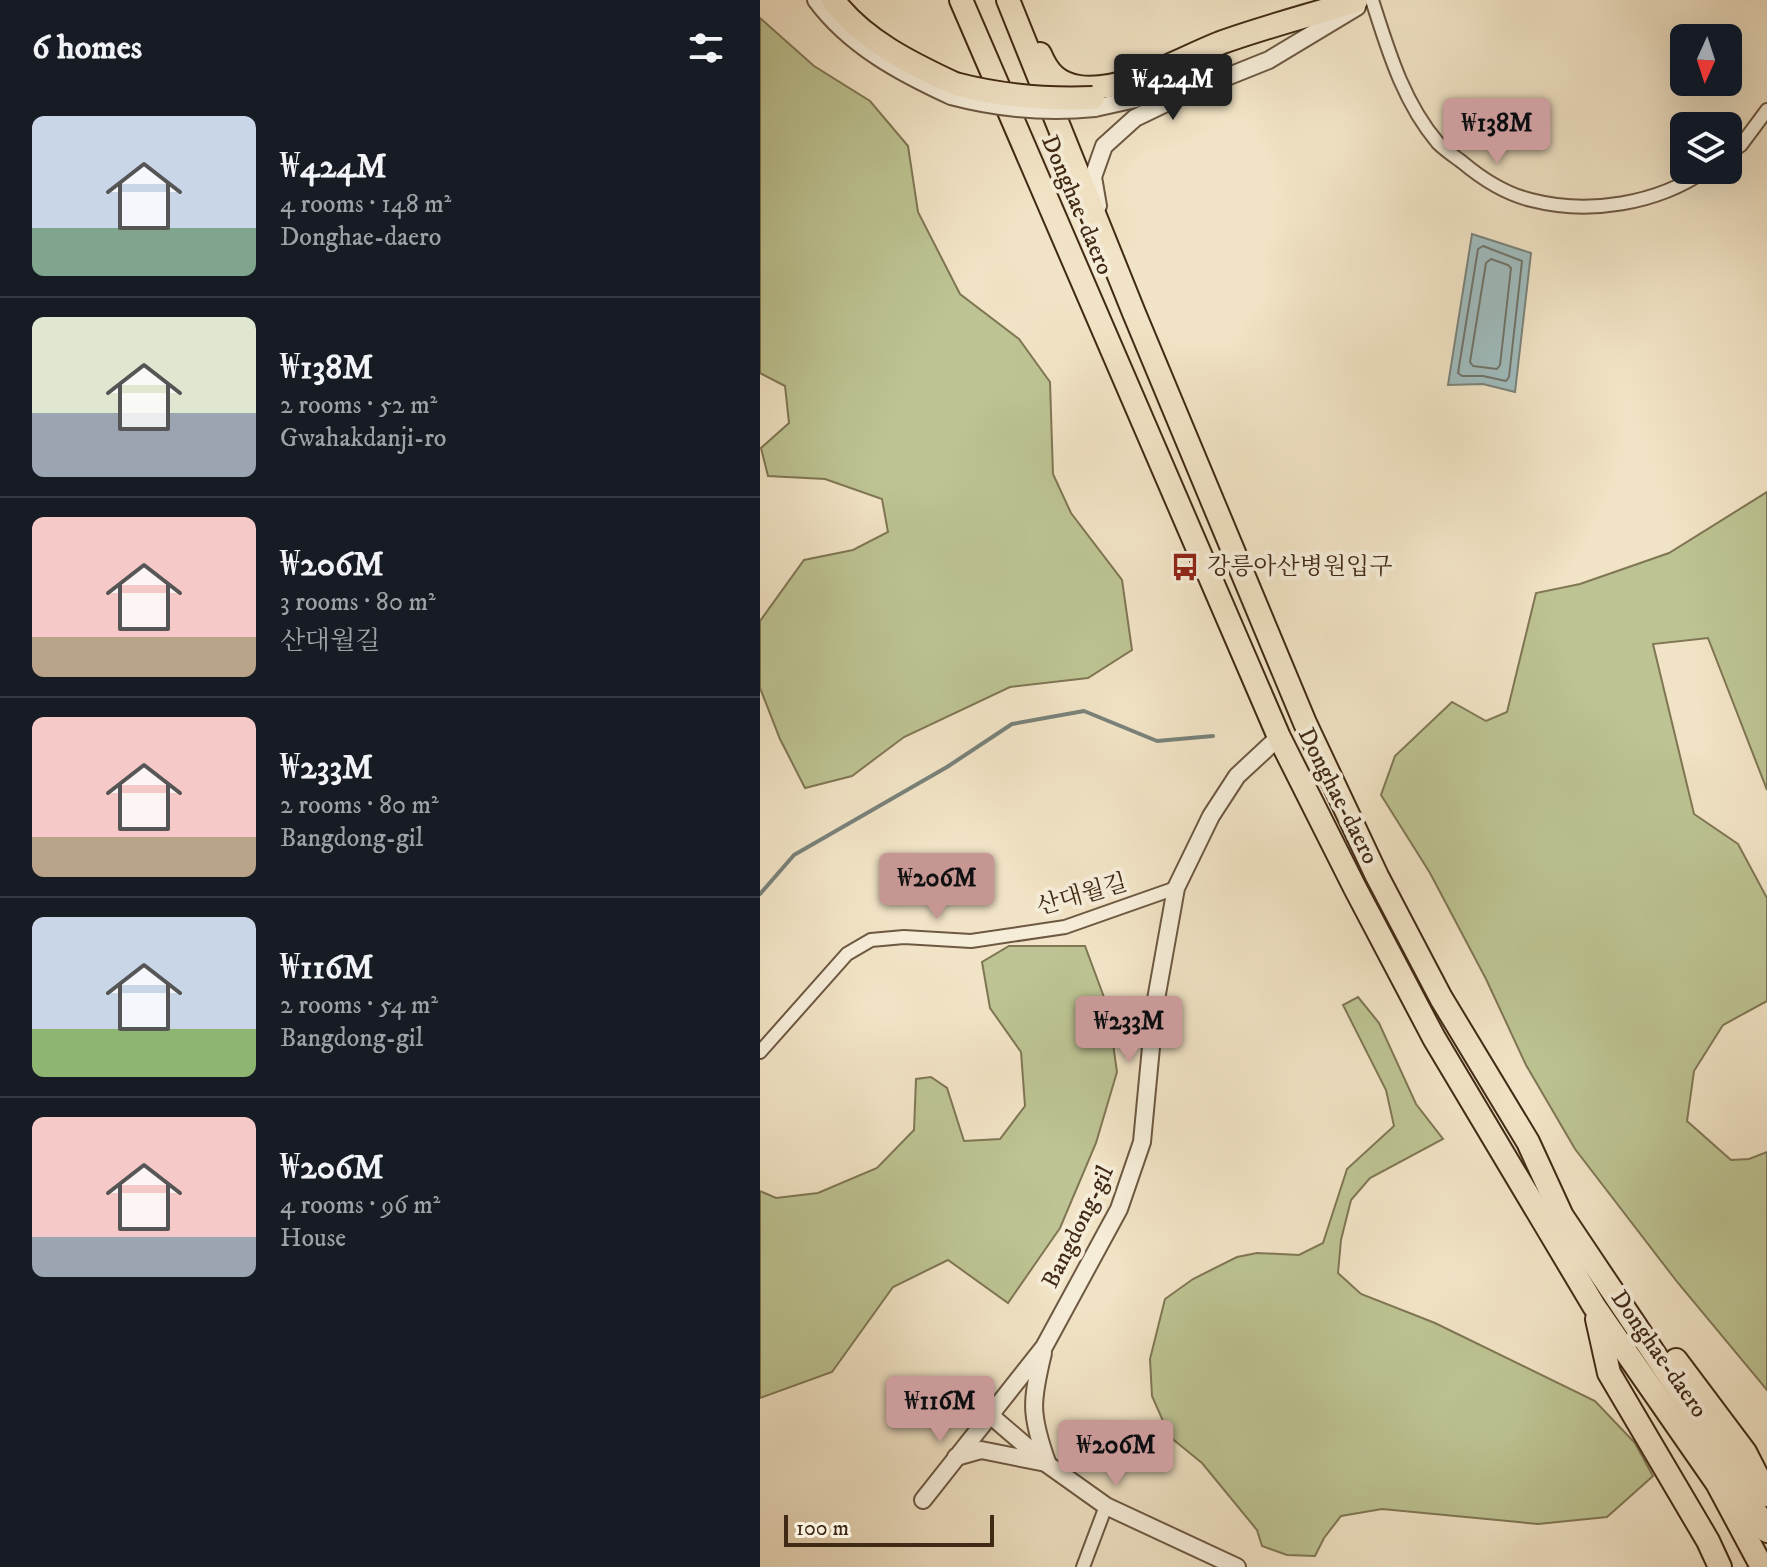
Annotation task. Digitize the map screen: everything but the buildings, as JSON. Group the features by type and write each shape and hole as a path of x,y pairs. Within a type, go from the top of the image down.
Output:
{"highway":[{"path":"833,0 847,19 953,90 1094,103 1216,61 1364,1"},
{"name":"Donghae-daero","path":"961,0 1279,737 1434,1038 1594,1306 1717,1483 1762,1567"},
{"name":"Donghae-daero","path":"1008,0 1305,723 1377,876 1441,998 1528,1142 1562,1216 1721,1453 1767,1531"},
{"path":"1015,0 1045,65 1059,82 1082,88 1130,82 1221,43 1364,1"},
{"path":"1279,737 1305,723"},
{"path":"1528,1142 1597,1250 1745,1452 1767,1495"},
{"path":"1594,1306 1609,1373 1708,1541 1720,1567"}],"street":[{"path":"816,0 861,45 906,75 953,90"},
{"path":"1134,313 1099,210 1093,177 1104,146 1135,118 1189,92 1269,60 1364,1 1399,81 1439,143 1481,178 1530,200 1578,206 1630,203 1685,184"},
{"path":"1742,144 1767,110"},
{"name":"Bangdong-gil","path":"923,1500 1044,1347 1119,1209 1142,1142 1155,1005 1176,888 1211,816 1237,776 1279,737"},
{"name":"산대월길","path":"760,1052 847,954 871,940 904,937 971,941 1065,927 1176,888"},
{"path":"1044,1347 1033,1393 1034,1426 1047,1464"},
{"path":"990,1415 1047,1464 1106,1506 1237,1567"},
{"path":"956,1457 981,1450 1047,1464"},
{"path":"1083,1567 1106,1506"}],"green space":[{"path":"760,18 814,66 870,101 908,146 918,212 960,294 1019,339 1050,382 1053,474 1071,513 1122,580 1132,650 1088,678 1010,687 904,737 852,776 805,788 780,739 760,688 760,621 804,560 853,550 888,532 882,499 825,479 768,476 761,448 789,423 785,386 760,373"},
{"path":"1767,492 1767,790 1708,638 1653,644 1694,814 1738,844 1767,898 1767,1001 1723,1025 1694,1071 1687,1121 1731,1160 1749,1159 1767,1152 1767,1390 1678,1283 1575,1149 1526,1065 1486,979 1430,873 1381,795 1395,756 1452,702 1486,721 1507,712 1536,593 1580,584 1669,553"},
{"path":"1009,946 1085,946 1108,1008 1117,1072 1096,1143 1060,1228 1008,1303 948,1260 893,1287 832,1372 760,1398 760,1191 776,1198 818,1193 877,1168 914,1130 916,1079 931,1077 947,1088 964,1141 1000,1139 1025,1106 1021,1052 990,1008 982,962"},
{"path":"1358,997 1379,1023 1416,1104 1443,1139 1370,1178 1351,1200 1341,1240 1338,1273 1361,1294 1435,1323 1595,1401 1635,1443 1653,1476 1607,1517 1538,1524 1382,1509 1341,1516 1315,1556 1287,1555 1262,1546 1257,1530 1202,1463 1170,1437 1152,1396 1150,1359 1165,1299 1193,1279 1237,1257 1257,1253 1299,1255 1323,1243 1347,1169 1394,1126 1386,1090 1343,1005"}],"water":[{"path":"1472,234 1531,253 1515,392 1483,384 1448,385"}],"waterway":[{"path":"760,894 794,855 947,767 1012,724 1084,711 1157,741 1213,736"}],"place":[{"name":"강릉아산병원입구","path":"1185,567"}]}
